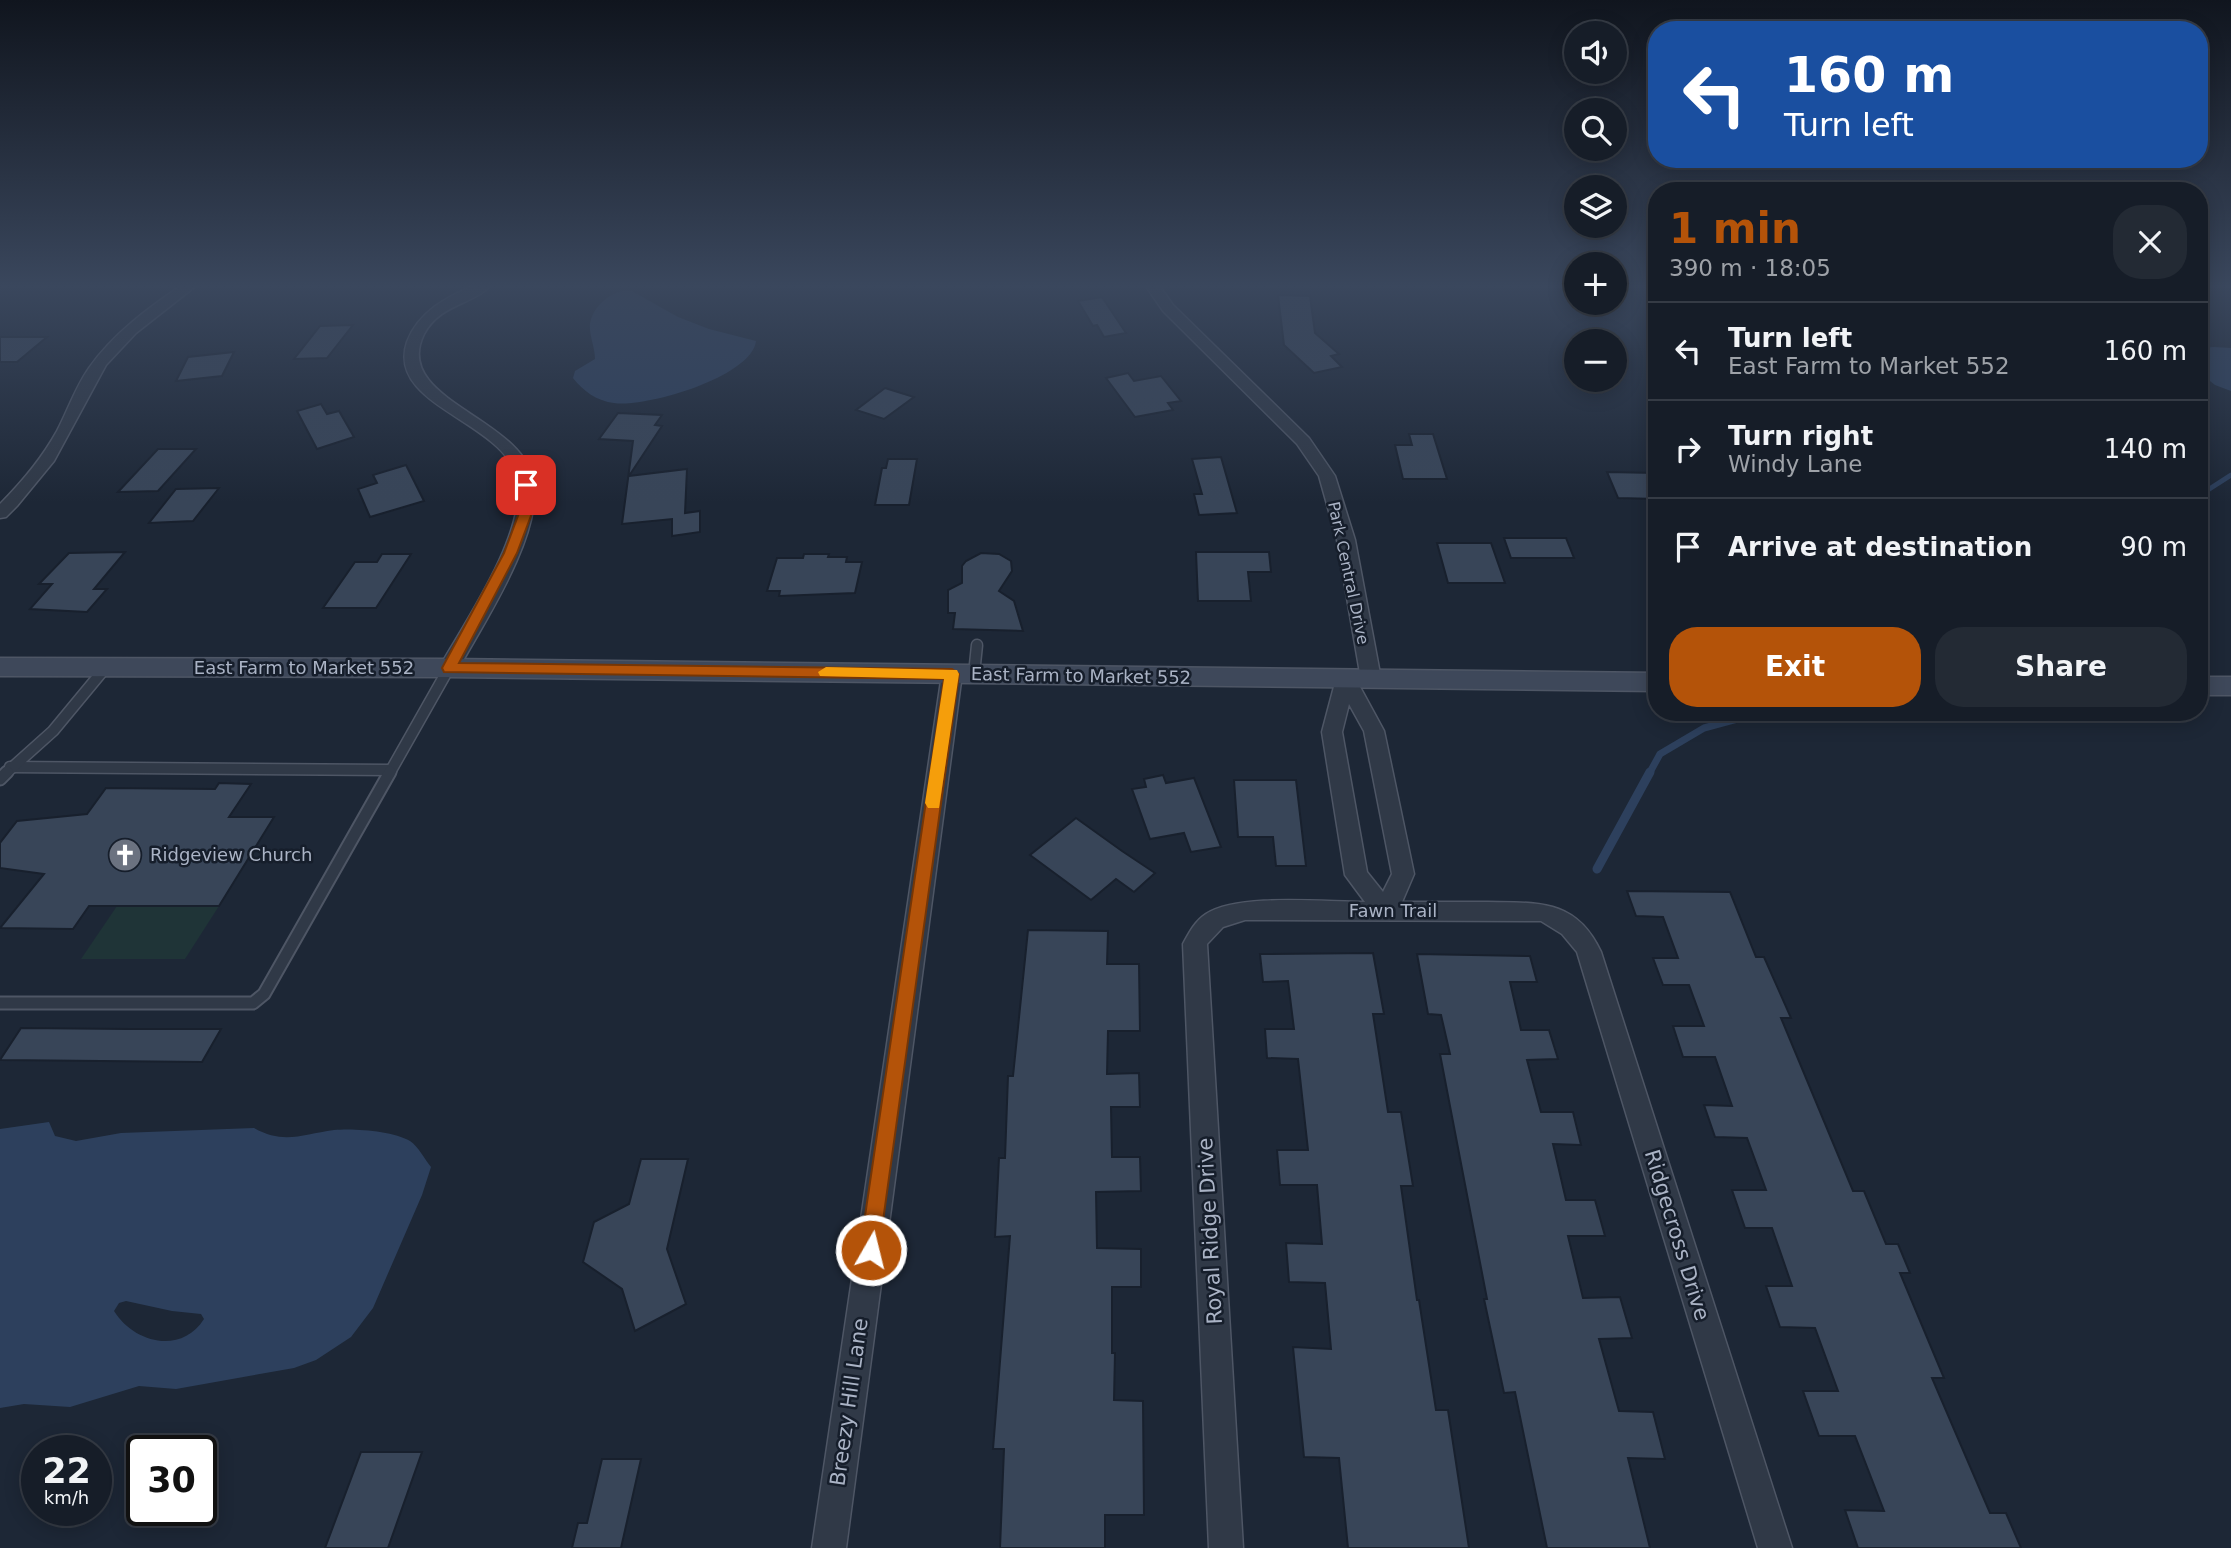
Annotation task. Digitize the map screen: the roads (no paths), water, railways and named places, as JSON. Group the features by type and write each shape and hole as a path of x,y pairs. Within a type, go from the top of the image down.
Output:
{"main road":[{"name":"East Farm to Market 552","path":"0,667 449,668 1648,682"},
{"path":"2208,686 2231,687"}],"street":[{"path":"0,513 35,478 50,458 80,395 106,357"},
{"path":"412,357 413,372 424,388 495,433 512,452 526,485 525,513 511,553 449,668"},
{"name":"Park Central Drive","path":"1218,357 1303,441 1327,476 1346,540 1358,679"},
{"name":"Breezy Hill Lane","path":"829,1548 963,674"},
{"path":"1358,679 1374,731 1403,874 1386,911 1356,874 1332,732 1358,679"},
{"name":"Fawn Trail","path":"1213,919 1228,913 1245,911 1542,912 1571,927"},
{"name":"Royal Ridge Drive","path":"1213,919 1201,930 1195,944 1226,1548"},
{"name":"Ridgecross Drive","path":"1571,927 1589,952 1775,1548"}],"lane":[{"path":"963,674 977,645"},
{"path":"0,779 52,731 106,667"},
{"path":"0,1003 253,1003 264,994 449,668"},
{"path":"10,767 391,769"}],"water":[{"path":"747,357 717,378 695,387 671,395 629,403 614,403 596,398 573,378 575,371 595,359"},
{"path":"2208,357 2231,357 2231,391 2208,379"},
{"path":"49,1122 55,1136 76,1141 121,1133 254,1128 284,1137 334,1130 362,1130 394,1135 410,1141 431,1167 422,1195 373,1308 351,1337 316,1360 294,1368 176,1389 139,1386 70,1407 24,1404 0,1408 0,1129","holes":["126,1301 201,1314 204,1319 183,1337 171,1341 158,1340 133,1331 114,1311 119,1303"]}],"waterway":[{"path":"2208,490 2231,475"},
{"path":"1649,774 1660,754 1704,728 1730,721"},
{"path":"1597,869 1650,772"}],"place":[{"name":"Ridgeview Church","path":"125,855"}]}
